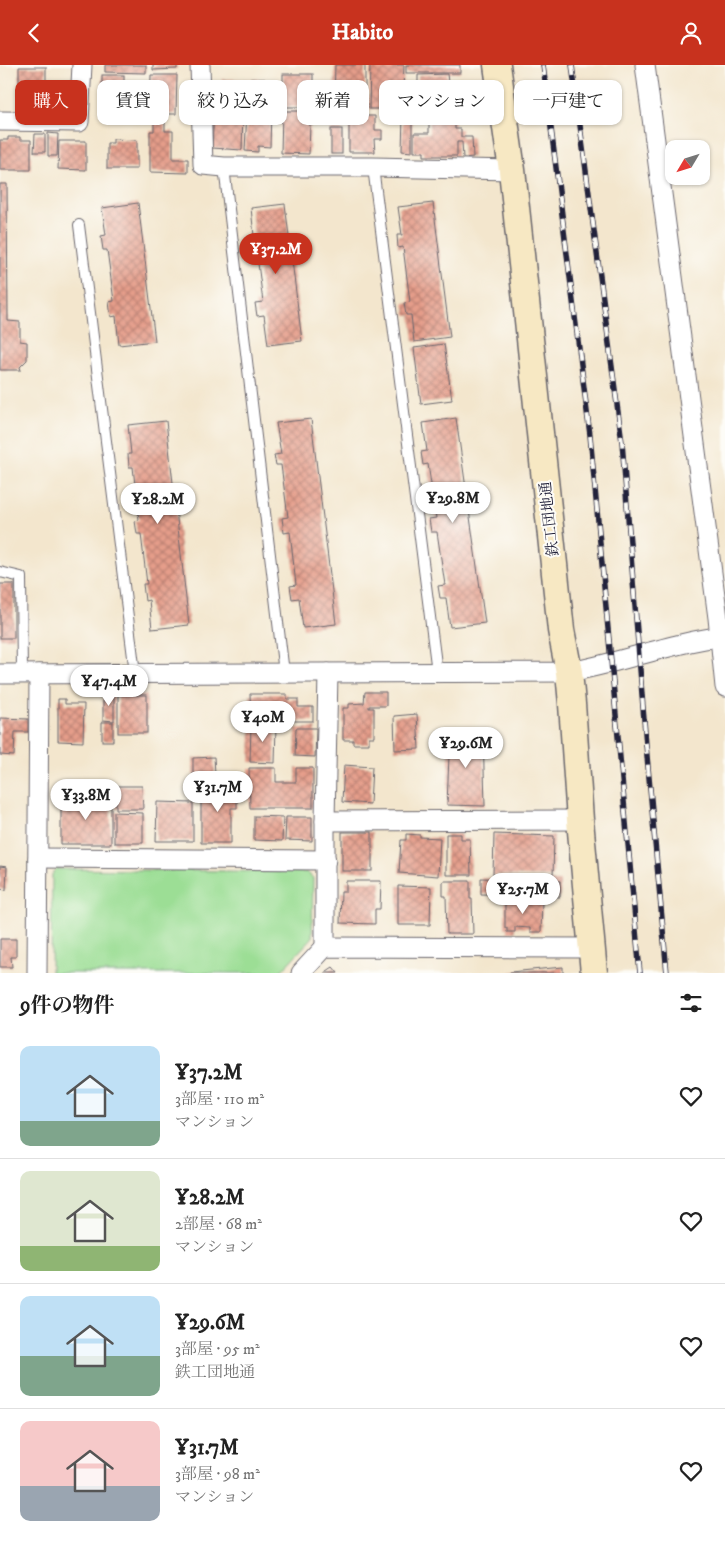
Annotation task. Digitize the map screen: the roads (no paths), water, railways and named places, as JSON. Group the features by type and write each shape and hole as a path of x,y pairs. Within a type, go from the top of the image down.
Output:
{"street":[{"path":"0,121 79,122 82,65"},
{"path":"200,65 203,165 224,167 373,167 512,170"},
{"name":"鉄工団地通","path":"497,65 512,170 561,630 569,672 593,960"},
{"path":"645,65 723,636 725,687"},
{"path":"0,674 569,672 597,667 723,636"},
{"path":"301,973 326,947 325,821 328,673"},
{"path":"31,674 38,858 36,973"},
{"path":"325,821 580,820"},
{"path":"38,858 326,860"},
{"path":"326,947 593,960"}],"lane":[{"path":"224,167 284,673"},
{"path":"373,167 437,672"},
{"path":"79,225 135,673"},
{"path":"0,572 21,577 31,674"}],"railway":[{"path":"543,65 590,435 640,973"},
{"path":"572,65 622,442 646,745 667,973"}]}
